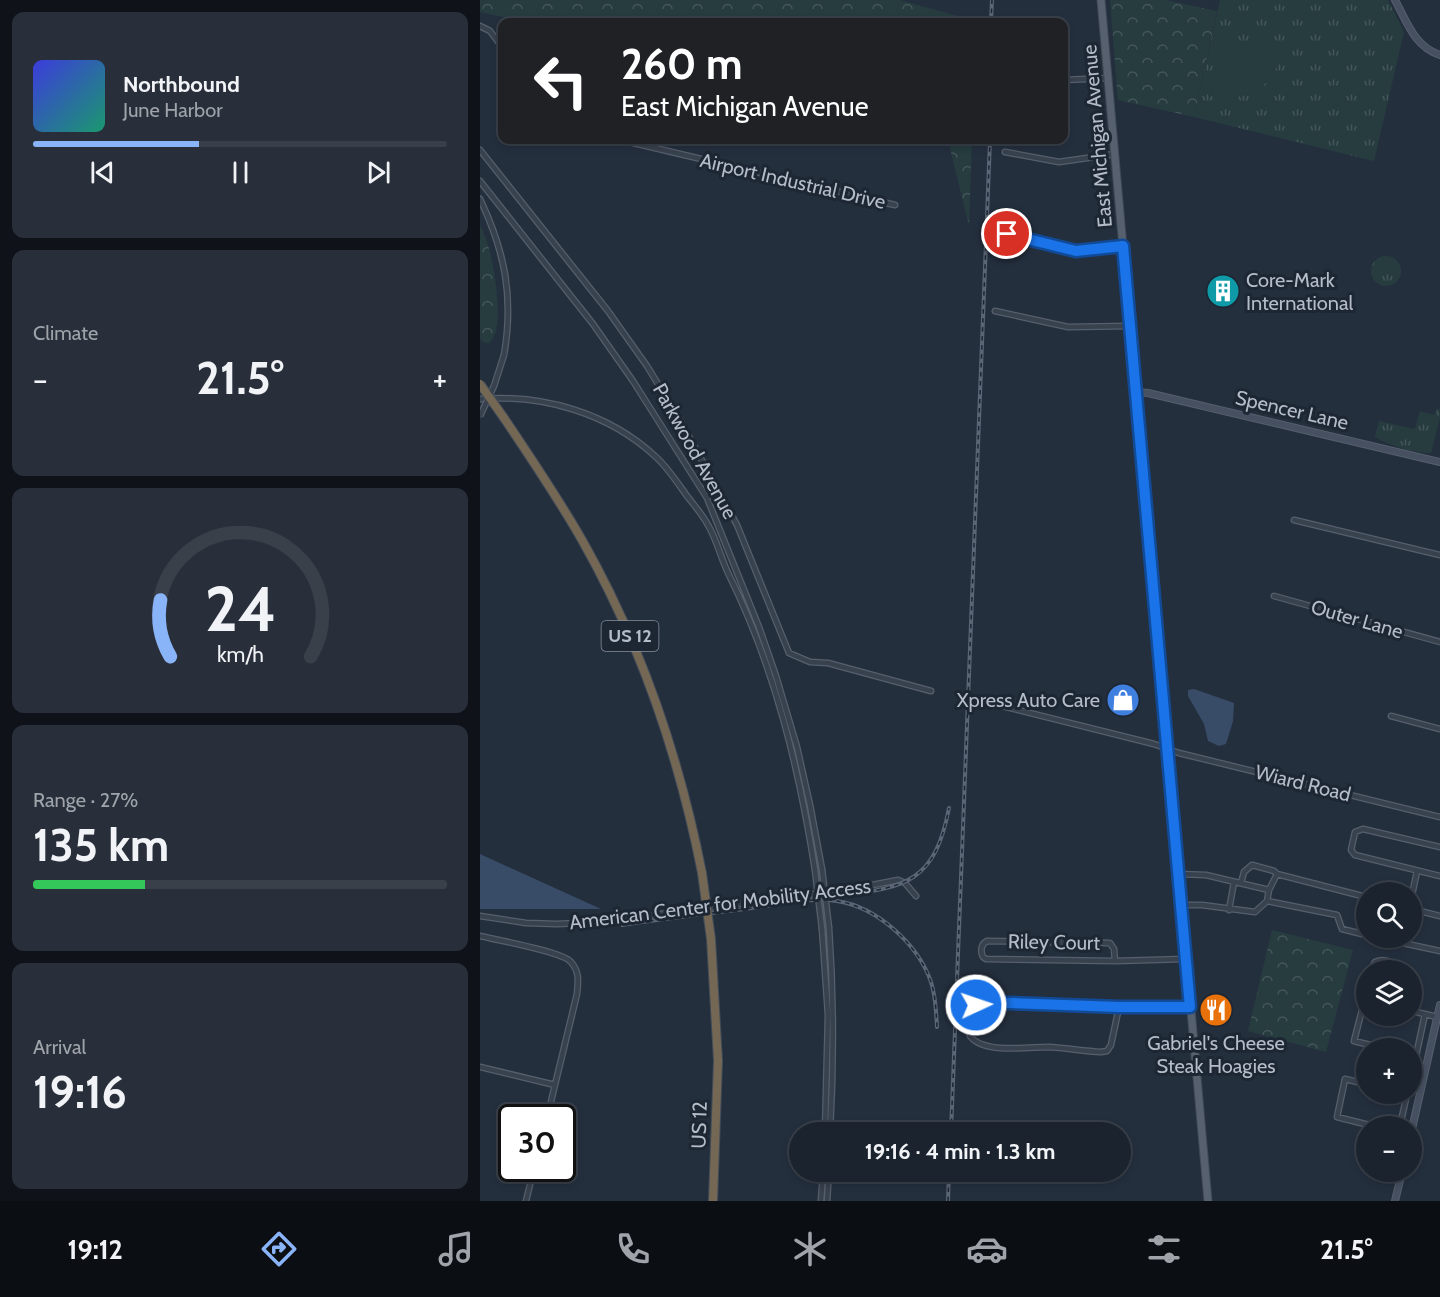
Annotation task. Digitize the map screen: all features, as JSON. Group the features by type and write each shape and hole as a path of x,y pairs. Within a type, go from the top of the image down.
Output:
{"highway":[{"name":"US 12","path":"480,384 554,491 583,542 629,633 663,721 679,771 702,873 711,939 718,1061 713,1201"}],"main road":[{"name":"East Michigan Avenue","path":"1101,0 1166,750 1208,1201"}],"street":[{"path":"1395,0 1413,35 1427,49 1440,55"},
{"path":"480,26 490,31 498,42"},
{"path":"1068,80 1108,78"},
{"name":"Airport Industrial Drive","path":"638,144 895,205"},
{"name":"Parkwood Avenue","path":"480,150 608,311 647,366 680,420 737,525 789,652 810,662 828,663 931,691"},
{"path":"1005,152 1059,162 1115,154"},
{"path":"480,181 593,324 633,381 707,498 759,627 797,747 822,869 834,997 831,1122"},
{"path":"480,199 497,240 507,278 509,320 504,355 495,386 480,416"},
{"path":"1007,234 1076,251 1123,246"},
{"path":"995,311 1068,327 1130,326"},
{"name":"Spencer Lane","path":"1136,392 1440,462"},
{"path":"480,399 506,397 535,400 578,411 603,421 628,435 655,456 672,474 709,525 762,650 794,754 805,808 822,929 828,1015 825,1122"},
{"path":"1294,520 1440,555"},
{"name":"Outer Lane","path":"1274,596 1440,642"},
{"name":"Wiard Road","path":"982,701 1154,744 1166,750 1440,817"},
{"path":"1391,716 1440,729"},
{"path":"1440,848 1363,829 1355,832 1351,850 1355,855 1440,876"},
{"path":"1241,883 1244,872 1252,865 1277,874 1356,894"},
{"path":"1415,882 1418,871"},
{"path":"1178,874 1206,875 1269,890"},
{"path":"1180,905 1202,905 1255,912 1267,901 1269,890 1277,874"},
{"name":"American Center for Mobility Access","path":"480,916 537,924 600,922 852,889 898,880 905,883 916,896"},
{"path":"1229,910 1234,882"},
{"path":"1267,901 1337,915 1342,929 1356,932"},
{"path":"1422,912 1440,916"},
{"path":"480,936 566,957 577,970 579,979 577,994 550,1104"},
{"name":"Riley Court","path":"1115,962 1114,949 1110,943 987,941 981,951 986,959 1115,962 1185,959"},
{"path":"1422,947 1440,951"},
{"path":"1119,1007 1111,1045 1107,1051 1049,1047 1004,1048 988,1046 971,1039 970,1036 970,1019 973,1009 983,1002 1190,1007"},
{"path":"1415,1116 1440,1005"},
{"path":"1422,1013 1437,1017"},
{"path":"1420,1038 1425,1014"},
{"path":"1356,1042 1354,1041 1358,1026"},
{"path":"480,1067 555,1085"},
{"path":"1356,1082 1345,1079 1337,1117 1356,1122"},
{"path":"526,1201 531,1182"},
{"path":"821,1201 822,1182"},
{"path":"827,1201 828,1182"},
{"path":"1395,1201 1400,1182"}],"green space":[{"path":"480,0 899,0 965,18 508,18 480,12"},
{"path":"1110,0 1166,0 1217,11 1194,117 1118,100"},
{"path":"1220,0 1388,0 1404,32 1374,161 1194,117"},
{"path":"1229,40 1281,52 1278,64 1270,79 1247,95 1229,98 1210,96 1221,44"},
{"path":"949,144 972,144 969,226"},
{"path":"480,224 490,252 498,302 497,327 489,343 483,342 480,338"},
{"path":"1386,256 1397,260 1401,271 1397,282 1386,286 1375,282 1371,271 1375,260"},
{"path":"1437,408 1440,410 1440,418 1431,453 1402,448 1375,437 1379,421 1415,429 1420,411 1434,415"},
{"path":"1272,930 1353,950 1326,1052 1248,1031"}],"water":[{"path":"1194,689 1234,703 1233,721 1226,744 1219,746 1208,741 1204,724 1188,696 1188,690"},
{"path":"480,854 601,909 480,909"}],"railway":[{"path":"991,18 992,0"},
{"path":"951,1122 990,144"},
{"path":"832,897 878,890 911,878 924,868 934,854 943,834 949,808"},
{"path":"622,925 808,900 837,901 852,905 881,919 906,941 916,954 933,988 937,1027"},
{"path":"948,1201 949,1182"}],"place":[{"name":"Core-Mark International","path":"1223,291"},
{"name":"Xpress Auto Care","path":"1123,700"},
{"name":"Gabriel's Cheese Steak Hoagies","path":"1216,1010"}],"route":[{"path":"976,1005 983,1002 1190,1007 1123,246 1076,251 1007,234"}]}
